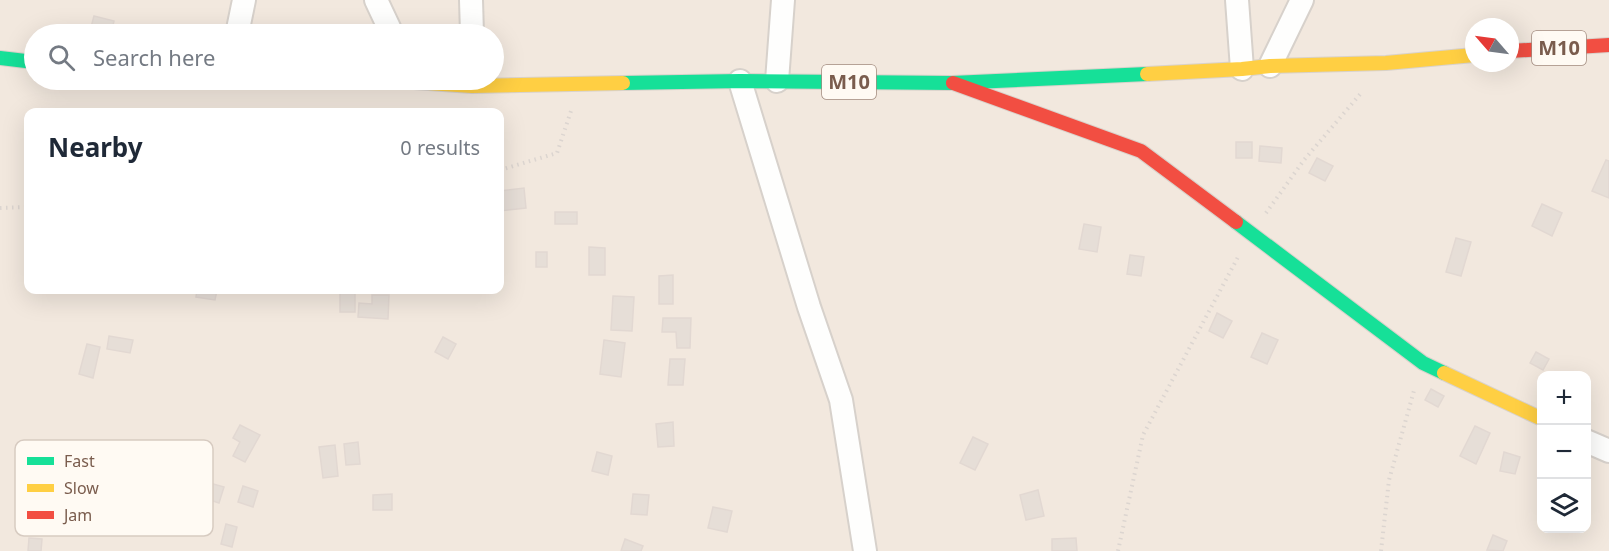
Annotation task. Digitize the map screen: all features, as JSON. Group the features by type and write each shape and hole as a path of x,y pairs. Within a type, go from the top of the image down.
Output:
{"main road":[{"name":"M10","path":"1519,50 1609,45"},
{"name":"M10","path":"504,83 740,81 952,83 1270,66 1386,63 1465,56"},
{"path":"0,58 24,61"},
{"path":"952,83 1141,151 1423,363 1537,417"}],"street":[{"path":"239,24 244,0"},
{"path":"376,0 387,24"},
{"path":"471,0 471,24"},
{"path":"777,81 783,0"},
{"path":"1237,0 1242,69"},
{"path":"1270,66 1302,0"},
{"path":"740,81 840,400 865,551"},
{"path":"1591,443 1609,452"}],"path":[{"path":"1119,551 1143,435 1161,398 1251,234 1304,160 1386,63"},
{"path":"504,169 557,153 579,84"},
{"path":"0,208 24,207"},
{"path":"1381,551 1389,480 1423,363"}],"shaded area":[{"path":"0,0 1609,0 1609,551 0,551"}],"building":[{"path":"94,16 114,21 113,24 92,24"},
{"path":"1236,142 1252,142 1252,158 1236,158"},
{"path":"1260,146 1282,148 1281,163 1259,161"},
{"path":"1317,158 1333,166 1325,181 1309,173"},
{"path":"1606,160 1609,161 1609,198 1592,191"},
{"path":"524,188 526,208 504,211 504,190"},
{"path":"1542,204 1562,213 1552,236 1532,226"},
{"path":"555,212 577,212 577,224 555,224"},
{"path":"1084,224 1101,227 1097,252 1079,249"},
{"path":"1456,238 1471,242 1461,276 1446,272"},
{"path":"589,247 605,248 605,275 589,275"},
{"path":"536,252 547,252 547,267 536,267"},
{"path":"1130,255 1144,257 1141,276 1127,274"},
{"path":"673,275 673,304 659,304 659,276"},
{"path":"196,294 216,294 215,300 196,297"},
{"path":"340,294 355,294 355,312 340,312"},
{"path":"372,295 389,295 388,319 358,317 359,303 372,304"},
{"path":"613,296 634,297 632,331 611,330"},
{"path":"1217,313 1232,321 1223,338 1209,331"},
{"path":"663,318 691,318 690,348 677,348 676,332 662,332"},
{"path":"1262,333 1278,340 1267,364 1251,357"},
{"path":"109,336 133,340 130,353 107,349"},
{"path":"443,337 456,344 448,359 435,352"},
{"path":"604,340 625,343 621,377 600,374"},
{"path":"87,344 100,347 93,378 79,374"},
{"path":"1536,352 1549,359 1543,370 1530,363"},
{"path":"670,359 685,359 683,385 668,385"},
{"path":"1431,389 1444,396 1438,407 1425,400"},
{"path":"673,422 674,446 658,447 656,424"},
{"path":"240,425 260,435 245,462 233,456 240,442 233,438"},
{"path":"1475,426 1490,433 1476,464 1460,456"},
{"path":"973,437 988,444 975,470 960,463"},
{"path":"358,442 360,464 346,465 344,444"},
{"path":"335,445 338,476 323,478 319,447"},
{"path":"597,452 612,456 608,475 592,471"},
{"path":"1504,452 1520,457 1515,474 1500,471"},
{"path":"213,484 224,487 219,503 213,501"},
{"path":"243,486 258,491 253,507 238,502"},
{"path":"1038,490 1044,516 1026,520 1020,495"},
{"path":"392,494 392,510 373,510 373,495"},
{"path":"633,494 649,495 647,515 631,514"},
{"path":"713,507 732,511 727,532 708,528"},
{"path":"226,524 237,527 232,547 221,544"},
{"path":"1493,535 1507,541 1503,551 1487,550"},
{"path":"29,538 42,539 41,551 28,551"},
{"path":"1076,538 1077,551 1052,551 1052,539"},
{"path":"625,539 643,546 641,551 621,551"}],"traffic: fast":[{"path":"0,58 24,61"},
{"path":"623,83 740,81 952,83 1147,74"},
{"path":"1236,222 1423,363 1444,373"}],"traffic: slow":[{"path":"1147,74 1270,66 1386,63 1465,56"},
{"path":"504,85 623,83"},
{"path":"1444,373 1537,417"}],"traffic: jam":[{"path":"1519,50 1609,45"},
{"path":"953,83 1141,151 1236,222"}]}
